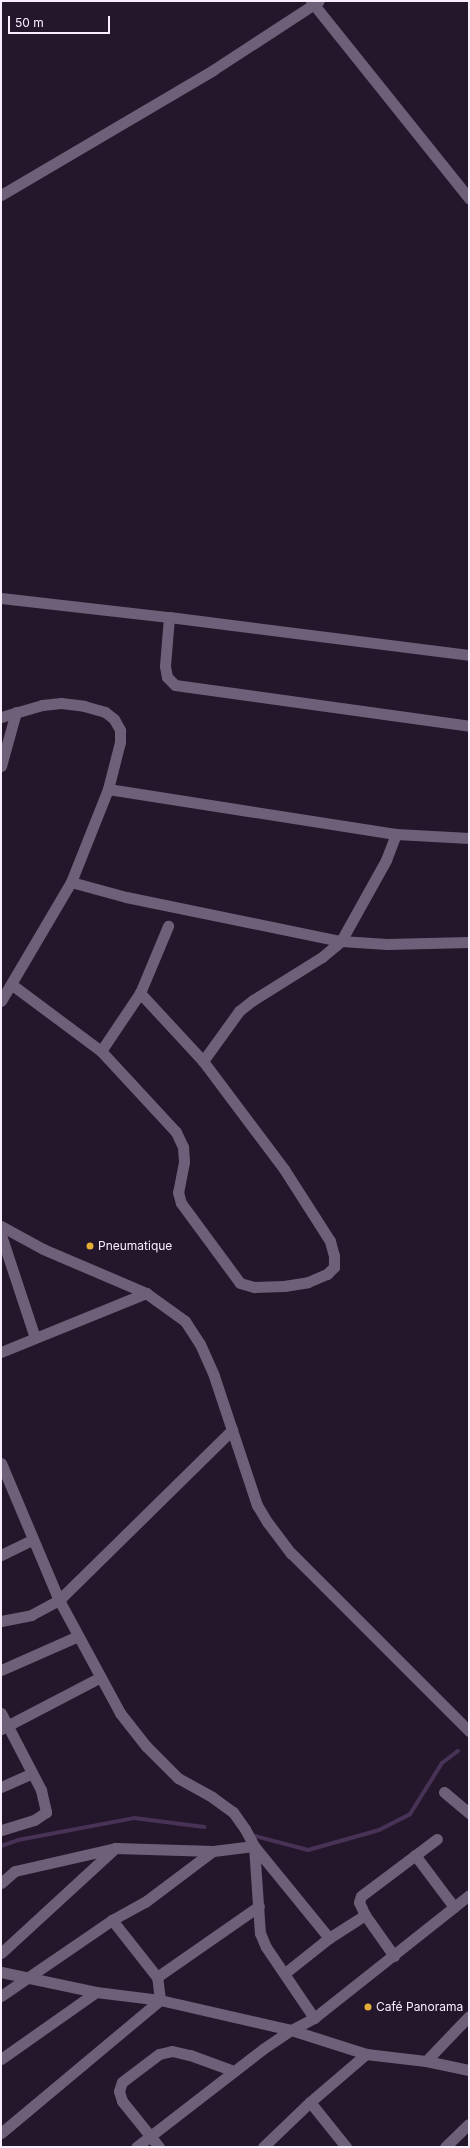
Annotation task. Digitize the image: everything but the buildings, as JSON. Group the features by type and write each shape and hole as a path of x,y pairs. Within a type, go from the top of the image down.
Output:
{"street":[{"path":"1,195 213,70 314,2 469,198"},
{"path":"1,598 169,617 469,655"},
{"path":"169,617 165,666 167,677 175,685 469,726"},
{"path":"1,717 42,705 61,703 84,706 105,712 114,719 120,730 120,742 108,789 70,882 1,1001"},
{"path":"1,766 16,712"},
{"path":"108,789 396,834 469,838"},
{"path":"203,1061 239,1011 253,1000 322,957 341,941 386,860 396,834"},
{"path":"70,882 126,897 341,941 387,944 469,942"},
{"path":"102,1051 140,993 168,926"},
{"path":"11,984 102,1051 176,1132 183,1147 184,1162 178,1192 181,1203 240,1283 254,1287 284,1286 308,1282 327,1274 334,1267 334,1256 330,1241 284,1169 203,1061 140,993"},
{"path":"1,1226 62,1258 146,1293 185,1321 200,1344 214,1376 258,1505 268,1523 291,1553 469,1731"},
{"path":"1,1235 35,1338"},
{"path":"1,1352 146,1293"},
{"path":"1,1622 31,1615 59,1600 232,1430"},
{"path":"1,1463 32,1540 59,1600 99,1678 120,1713 146,1746 178,1778 212,1797 233,1812 245,1829 254,1846 330,1938"},
{"path":"1,1555 32,1540"},
{"path":"1,1670 78,1636"},
{"path":"4,1728 99,1678"},
{"path":"1,1713 4,1728 42,1790 46,1812 34,1820 1,1830"},
{"path":"1,1788 32,1773"},
{"path":"444,1792 469,1813"},
{"path":"394,1956 365,1915 359,1902 361,1896 437,1839"},
{"path":"1,1883 15,1871 116,1848 213,1851 254,1846"},
{"path":"254,1846 260,1934 266,1947 314,2018"},
{"path":"1,1953 116,1848"},
{"path":"1,1996 112,1920 145,1902 213,1851"},
{"path":"415,1855 454,1907"},
{"path":"136,2147 234,2071 291,2030 314,2018 469,1895"},
{"path":"157,1977 259,1906"},
{"path":"285,1974 330,1938 365,1915"},
{"path":"112,1920 157,1977 160,2000"},
{"path":"1,1972 96,1992 160,2000 291,2030 366,2054 426,2061 469,2070"},
{"path":"1,2059 96,1992"},
{"path":"1,2133 160,2000"},
{"path":"426,2061 469,2016"},
{"path":"159,2147 122,2101 119,2091 122,2082 159,2054 172,2052 190,2055 234,2071"},
{"path":"263,2147 310,2102 366,2054"},
{"path":"310,2102 346,2147"},
{"path":"445,2147 469,2124"}],"waterway":[{"path":"251,1835 308,1850 379,1830 410,1814 442,1763 458,1751"},
{"path":"1,1846 18,1840 134,1818 204,1827"}],"place":[{"name":"Pneumatique","path":"90,1246"},
{"name":"Café Panorama","path":"368,2007"}]}
